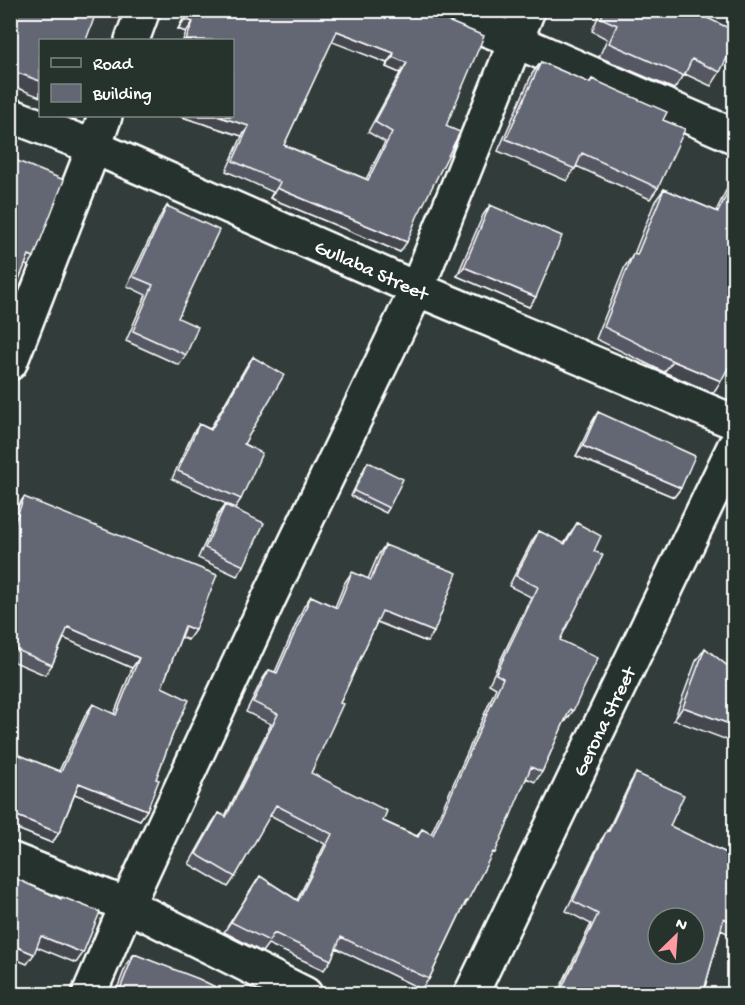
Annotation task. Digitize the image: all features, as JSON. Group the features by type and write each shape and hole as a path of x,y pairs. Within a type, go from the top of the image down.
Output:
{"street":[{"path":"132,39 143,10"},
{"path":"438,10 516,41 735,136"},
{"path":"88,994 269,598 417,289 528,10"},
{"name":"Gullaba Street","path":"10,115 94,147 417,289 735,422"},
{"path":"10,363 105,117"},
{"name":"Gerona Street","path":"471,994 735,447"},
{"path":"10,858 127,905 305,994"}],"building":[{"path":"10,10 97,10 86,39 39,39 39,81 10,70"},
{"path":"189,10 430,10 438,17 484,36 446,126 460,132 417,217 407,242 277,188 280,182 233,161 249,126 220,117 234,117 234,39 186,39 193,22 185,19","holes":["337,31 394,53 393,57 407,63 375,122 392,132 368,180 284,145"]},
{"path":"605,10 703,10 701,15 735,31 735,41 720,72 692,59 684,76 609,43 617,25 601,18"},
{"path":"541,62 590,83 592,79 667,112 663,120 685,129 658,188 582,153 575,169 506,139"},
{"path":"10,158 64,180 34,257 29,255 10,302"},
{"path":"735,178 735,355 721,381 673,361 604,327 633,254 637,255 664,189 718,212"},
{"path":"490,205 562,236 536,297 464,267"},
{"path":"167,206 219,230 178,318 198,327 186,355 133,331 153,285 134,277"},
{"path":"10,304 15,306 10,318"},
{"path":"253,357 284,375 244,444 262,453 241,499 178,471 199,424 211,430"},
{"path":"598,412 695,456 681,488 583,446"},
{"path":"368,462 403,479 389,508 354,491"},
{"path":"24,497 217,575 195,630 185,626 162,687 189,700 174,731 147,810 79,783 59,833 10,813 10,751 61,772 93,704 116,715 139,658 68,627 52,665 10,647 10,565 13,559 10,558 10,535"},
{"path":"225,505 264,523 244,566 205,548"},
{"path":"577,523 601,536 594,551 603,555 560,640 598,658 573,711 570,709 542,772 531,767 495,853 493,852 466,901 429,979 341,937 331,960 274,933 269,941 231,922 260,876 298,901 332,834 276,805 235,877 196,854 219,813 226,817 278,714 253,702 269,670 277,673 311,596 337,608 352,572 371,580 385,545 457,573 434,632 382,611 311,773 387,811 383,821 418,837 422,829 433,835 503,678 496,674 538,587 516,576 539,531 565,544"},
{"path":"705,648 735,672 735,726 683,707"},
{"path":"10,734 14,735 10,748"},
{"path":"636,773 684,795 670,826 735,857 735,924 724,918 703,994 559,994 598,914 573,901 607,830 609,831"},
{"path":"10,876 61,899 62,897 100,912 83,953 41,936 34,954 10,944 10,925 15,914 10,912"},
{"path":"134,954 199,979 230,994 118,994"}]}
